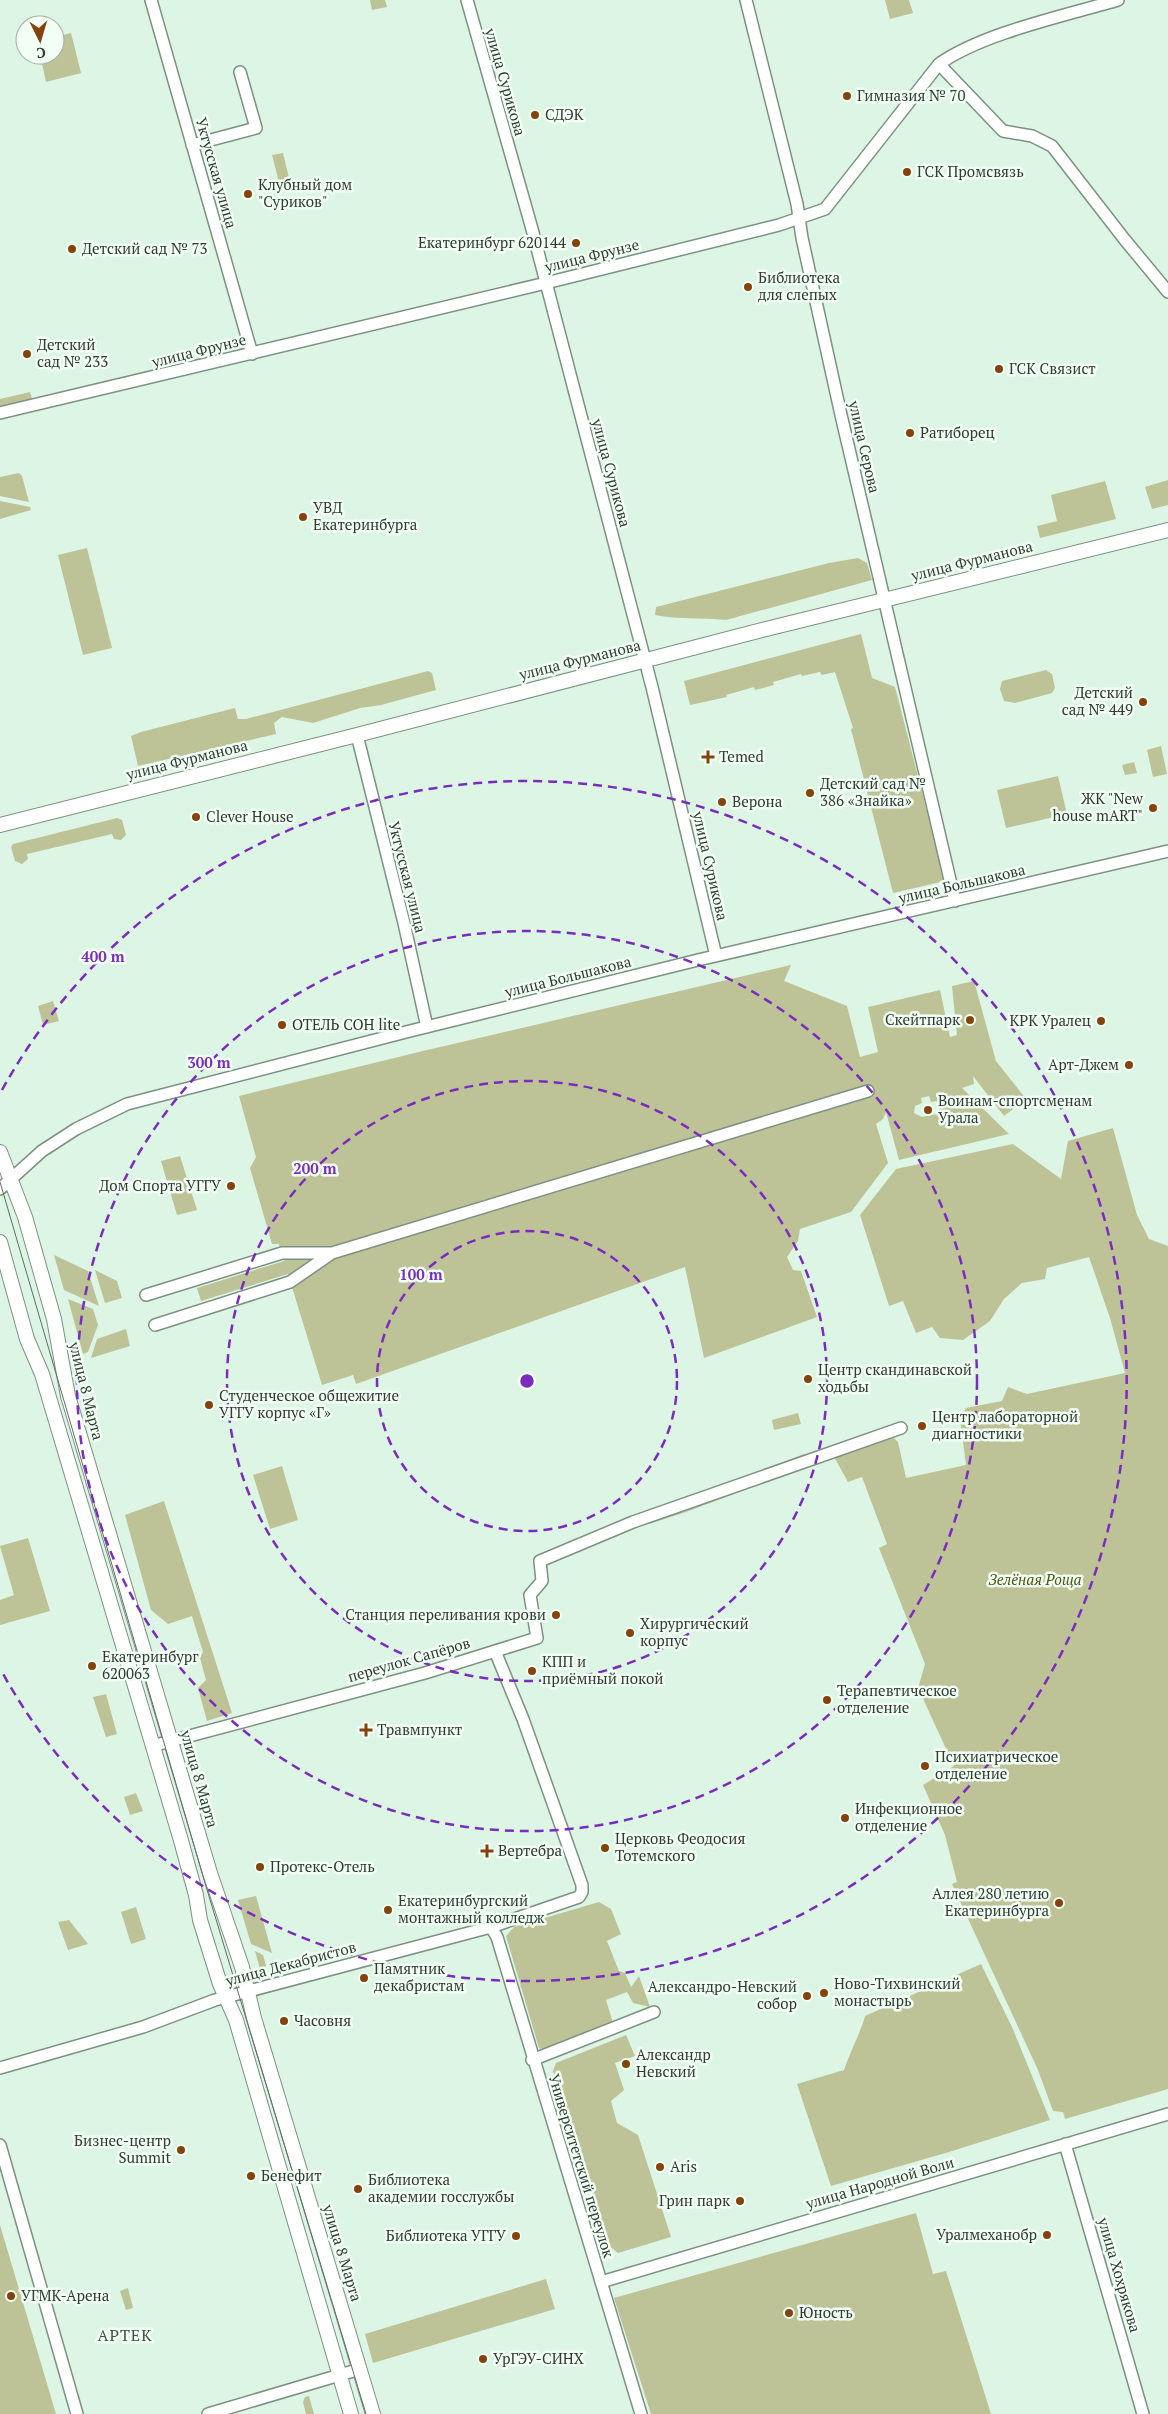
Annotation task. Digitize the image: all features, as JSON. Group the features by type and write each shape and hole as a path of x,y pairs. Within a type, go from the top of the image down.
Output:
{"main road":[{"name":"улица Фурманова","path":"0,824 1168,530"},
{"name":"улица 8 Марта","path":"0,1152 6,1185 26,1217 54,1319 68,1396 373,2414"},
{"path":"0,1242 27,1339 42,1374 194,1886 200,1920 226,1997 236,2020 351,2414"}],"street":[{"name":"Уктусская улица","path":"151,0 252,354"},
{"name":"улица Сурикова","path":"467,0 546,284 644,661 716,956"},
{"name":"улица Серова","path":"746,0 799,219 884,600 955,901"},
{"name":"улица Фрунзе","path":"0,413 546,284 799,219 826,209 939,64 952,55 1006,33 1118,0"},
{"path":"939,64 1003,131 1032,136 1052,146 1168,292"},
{"path":"192,144 256,128 240,72"},
{"name":"Уктусская улица","path":"356,735 404,922 427,1027"},
{"name":"улица Большакова","path":"6,1185 42,1151 76,1129 127,1104 427,1027 716,956 1168,851"},
{"path":"155,1324 290,1282 332,1254 868,1091"},
{"path":"146,1295 282,1253 332,1254"},
{"name":"переулок Сапёров","path":"152,1746 416,1676 537,1638 530,1595 542,1581 540,1561 633,1522 901,1428"},
{"name":"улица Декабристов","path":"0,2068 143,2027 226,1997 491,1927 579,1897 582,1892 582,1885 523,1719 495,1651"},
{"name":"Университетский переулок","path":"491,1927 497,1937 532,2060 641,2414"},
{"path":"532,2060 654,2012"},
{"name":"улица Народной Воли","path":"601,2282 1168,2114"},
{"name":"улица Хохрякова","path":"1066,2144 1143,2414"},
{"path":"0,2145 77,2414"},
{"path":"208,2414 360,2369"}],"green space":[{"path":"370,0 385,0 387,7 372,10"},
{"path":"885,0 909,0 913,13 890,19"},
{"path":"71,33 81,73 46,82 42,65 65,65 65,34"},
{"path":"283,153 289,178 283,179 285,189 281,190 272,155"},
{"path":"30,392 32,399 0,407 0,399"},
{"path":"19,473 22,476 29,502 0,496 0,477"},
{"path":"1168,480 1168,505 1152,509 1145,487"},
{"path":"1105,481 1116,519 1040,538 1037,526 1057,521 1051,495"},
{"path":"0,501 30,507 31,510 0,519"},
{"path":"87,548 112,648 83,655 58,555"},
{"path":"858,558 867,563 872,580 726,620 655,615 656,607 829,563"},
{"path":"861,634 872,678 895,687 945,881 893,893 851,729 853,728 835,672 822,675 820,672 802,676 801,674 773,682 774,685 755,690 754,687 726,695 727,697 690,705 684,681"},
{"path":"1046,670 1052,674 1055,688 1052,693 1015,703 1004,701 1000,689 1002,681"},
{"path":"428,671 432,673 436,690 381,705 360,708 313,723 282,717 274,723 276,734 138,766 131,736 141,732 235,708 238,719 246,719"},
{"path":"1161,746 1167,774 1153,777 1147,750"},
{"path":"1134,762 1137,773 1125,775 1122,765"},
{"path":"1058,776 1067,814 1006,828 997,790"},
{"path":"117,818 122,820 126,835 121,840 114,839 112,834 27,854 28,859 22,864 15,861 11,847 13,844"},
{"path":"791,965 784,981 847,1006 860,1057 878,1052 868,1007 940,990 950,1037 957,1035 952,986 974,981 996,1061 1026,1099 1004,1116 973,1076 974,1084 962,1088 1009,1134 899,1160 886,1112 883,1119 876,1124 888,1163 851,1212 800,1229 798,1241 787,1257 793,1270 801,1271 817,1317 704,1358 685,1267 356,1384 353,1375 322,1385 288,1274 201,1301 197,1288 284,1261 279,1244 272,1244 250,1168 256,1157 239,1096","holes":["929,1096 931,1102 936,1101 941,1106 937,1114 922,1117 914,1113 915,1106 922,1103 921,1098"]},
{"path":"53,1001 59,1021 43,1025 38,1006"},
{"name":"Зелёная Роща","path":"1113,1128 1137,1215 1149,1239 1168,1246 1168,2089 1065,2119 1063,2112 1053,2111 1038,2070 952,1884 957,1882 945,1835 923,1785 954,1766 918,1688 925,1664 879,1548 887,1544 862,1477 848,1482 833,1455 893,1437 898,1442 906,1478 966,1465 960,1418 966,1408 1002,1401 1008,1387 1027,1394 1125,1373 1110,1318 1089,1257 1047,1268 1045,1279 1022,1283 1004,1299 990,1321 963,1340 940,1338 932,1327 916,1333 903,1301 889,1306 860,1215 896,1169 1013,1144 1061,1179 1068,1141"},
{"path":"180,1156 197,1210 177,1215 161,1161"},
{"path":"54,1255 88,1271 99,1306 64,1290"},
{"path":"95,1270 117,1281 122,1298 105,1303"},
{"path":"68,1299 93,1309 98,1325 88,1352 83,1354"},
{"path":"126,1329 130,1346 91,1358 97,1339"},
{"path":"798,1413 801,1424 774,1430 772,1420"},
{"path":"804,1454 808,1455 803,1468 649,1524 647,1515"},
{"path":"282,1466 298,1520 270,1529 253,1475"},
{"path":"164,1501 232,1713 207,1721 198,1688 206,1680 200,1658 203,1652 192,1616 168,1624 151,1610 125,1515"},
{"path":"28,1538 50,1611 0,1625 0,1600 14,1595 0,1546"},
{"path":"106,1694 117,1734 106,1737 93,1697"},
{"path":"136,1793 143,1811 130,1815 124,1797"},
{"path":"256,1896 272,1953 251,1944 238,1900"},
{"path":"599,1902 611,1909 621,1934 607,1941 619,1971 625,1973 631,1987 639,1976 650,2007 633,2003 627,1992 606,2000 613,2023 545,2050 539,2048 506,1936 514,1927"},
{"path":"136,1907 146,1939 131,1944 121,1912"},
{"path":"69,1920 88,1944 68,1950 58,1922"},
{"path":"255,1951 263,1955 266,1966 260,1969"},
{"path":"981,1964 1012,2027 1050,2120 831,2186 797,2084 844,2070 865,2016"},
{"path":"626,2035 635,2056 615,2063 624,2090 611,2101 617,2123 638,2135 671,2237 618,2253 607,2244 553,2071 556,2063"},
{"name":"Юность","path":"916,2213 933,2274 946,2271 991,2414 651,2414 614,2298"},
{"name":"УГМК-Арена","path":"0,2225 56,2414 0,2414"},
{"path":"546,2279 555,2309 373,2363 365,2334"},
{"path":"128,2288 133,2308 126,2310 120,2291"},
{"path":"309,2396 314,2414 306,2414 303,2402 305,2397"}],"tram line":[{"path":"0,1182 205,1883 366,2414"}],"place":[{"name":"Гимназия № 70","path":"847,96"},
{"name":"СДЭК","path":"535,115"},
{"name":"ГСК Промсвязь","path":"907,172"},
{"name":"Клубный дом \"Суриков\"","path":"248,194"},
{"name":"Екатеринбург 620144","path":"576,243"},
{"name":"Детский сад № 73","path":"72,249"},
{"name":"Библиотека для слепых","path":"748,287"},
{"name":"Детский сад № 233","path":"27,354"},
{"name":"ГСК Связист","path":"999,369"},
{"name":"Ратиборец","path":"910,433"},
{"name":"УВД Екатеринбурга","path":"303,517"},
{"name":"Детский сад № 449","path":"1143,702"},
{"name":"Temed","path":"708,757"},
{"name":"Детский сад № 386 «Знайка»","path":"810,793"},
{"name":"Верона","path":"722,802"},
{"name":"ЖК \"New house mART\"","path":"1153,808"},
{"name":"Clever House","path":"196,817"},
{"name":"Скейтпарк","path":"970,1020"},
{"name":"КРК Уралец","path":"1101,1021"},
{"name":"ОТЕЛЬ СОН lite","path":"282,1025"},
{"name":"Арт-Джем","path":"1129,1065"},
{"name":"Воинам-спортсменам Урала","path":"928,1110"},
{"name":"Дом Спорта УГГУ","path":"231,1186"},
{"name":"Центр скандинавской ходьбы","path":"808,1379"},
{"name":"Студенческое общежитие УГГУ корпус «Г»","path":"209,1405"},
{"name":"Центр лабораторной диагностики","path":"922,1426"},
{"name":"Станция переливания крови","path":"556,1615"},
{"name":"Хирургический корпус","path":"630,1633"},
{"name":"Екатеринбург 620063","path":"92,1666"},
{"name":"КПП и приёмный покой","path":"532,1671"},
{"name":"Терапевтическое отделение","path":"827,1700"},
{"name":"Травмпункт","path":"366,1730"},
{"name":"Психиатрическое отделение","path":"925,1766"},
{"name":"Инфекционное отделение","path":"845,1818"},
{"name":"Церковь Феодосия Тотемского","path":"605,1848"},
{"name":"Вертебра","path":"487,1851"},
{"name":"Протекс-Отель","path":"260,1867"},
{"name":"Аллея 280 летию Екатеринбурга","path":"1059,1903"},
{"name":"Екатеринбургский монтажный колледж","path":"388,1910"},
{"name":"Памятник декабристам","path":"364,1978"},
{"name":"Ново-Тихвинский монастырь","path":"824,1993"},
{"name":"Александро-Невский собор","path":"807,1996"},
{"name":"Часовня","path":"284,2021"},
{"name":"Александр Невский","path":"626,2064"},
{"name":"Бизнес-центр Summit","path":"181,2150"},
{"name":"Aris","path":"660,2167"},
{"name":"Бенефит","path":"251,2176"},
{"name":"Библиотека академии госслужбы","path":"358,2189"},
{"name":"Грин парк","path":"740,2201"},
{"name":"Уралмеханобр","path":"1047,2235"},
{"name":"Библиотека УГГУ","path":"516,2236"},
{"name":"УГМК-Арена","path":"11,2296"},
{"name":"Юность","path":"789,2313"},
{"name":"УрГЭУ-СИНХ","path":"483,2359"}],"district":[{"name":"АРТЕК","path":"125,2335"}]}
